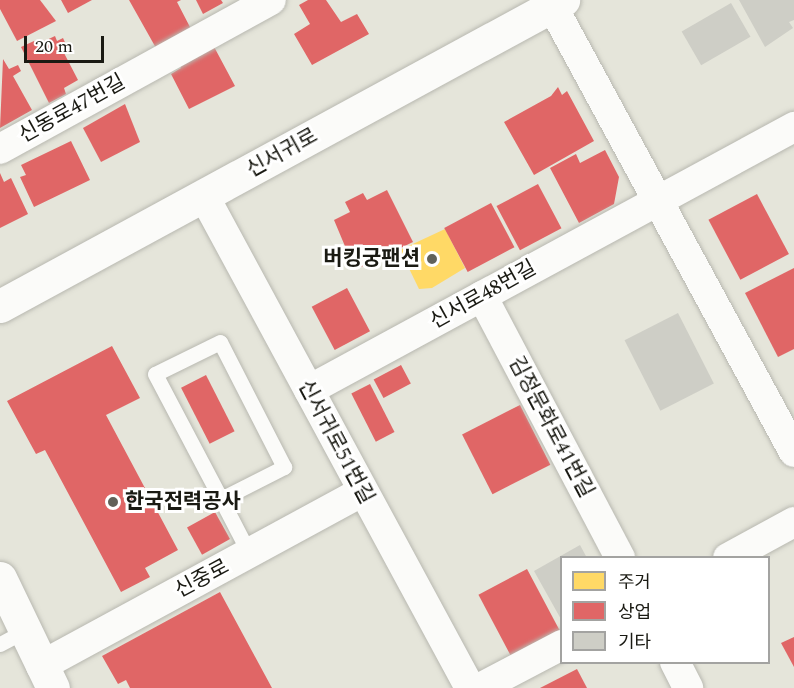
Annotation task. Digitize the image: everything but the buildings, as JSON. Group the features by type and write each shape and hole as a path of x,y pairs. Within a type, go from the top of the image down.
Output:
{"street":[{"name":"신동로47번길","path":"0,149 271,0"},
{"name":"신서귀로","path":"0,306 555,2"},
{"path":"555,2 657,201 794,452"},
{"name":"신서로48번길","path":"309,390 794,127"},
{"name":"신서귀로51번길","path":"204,196 470,688"},
{"name":"김정문화로41번길","path":"482,296 619,556"},
{"name":"신중로","path":"2,588 14,636 47,677 249,553 363,491"},
{"path":"732,556 794,522"},
{"path":"480,688 560,646"},
{"path":"676,664 688,688"}],"lane":[{"path":"221,499 284,467 220,342 155,374 249,553"}],"place":[{"name":"버킹궁팬션","path":"432,259"},
{"name":"한국전력공사","path":"113,502"}]}
